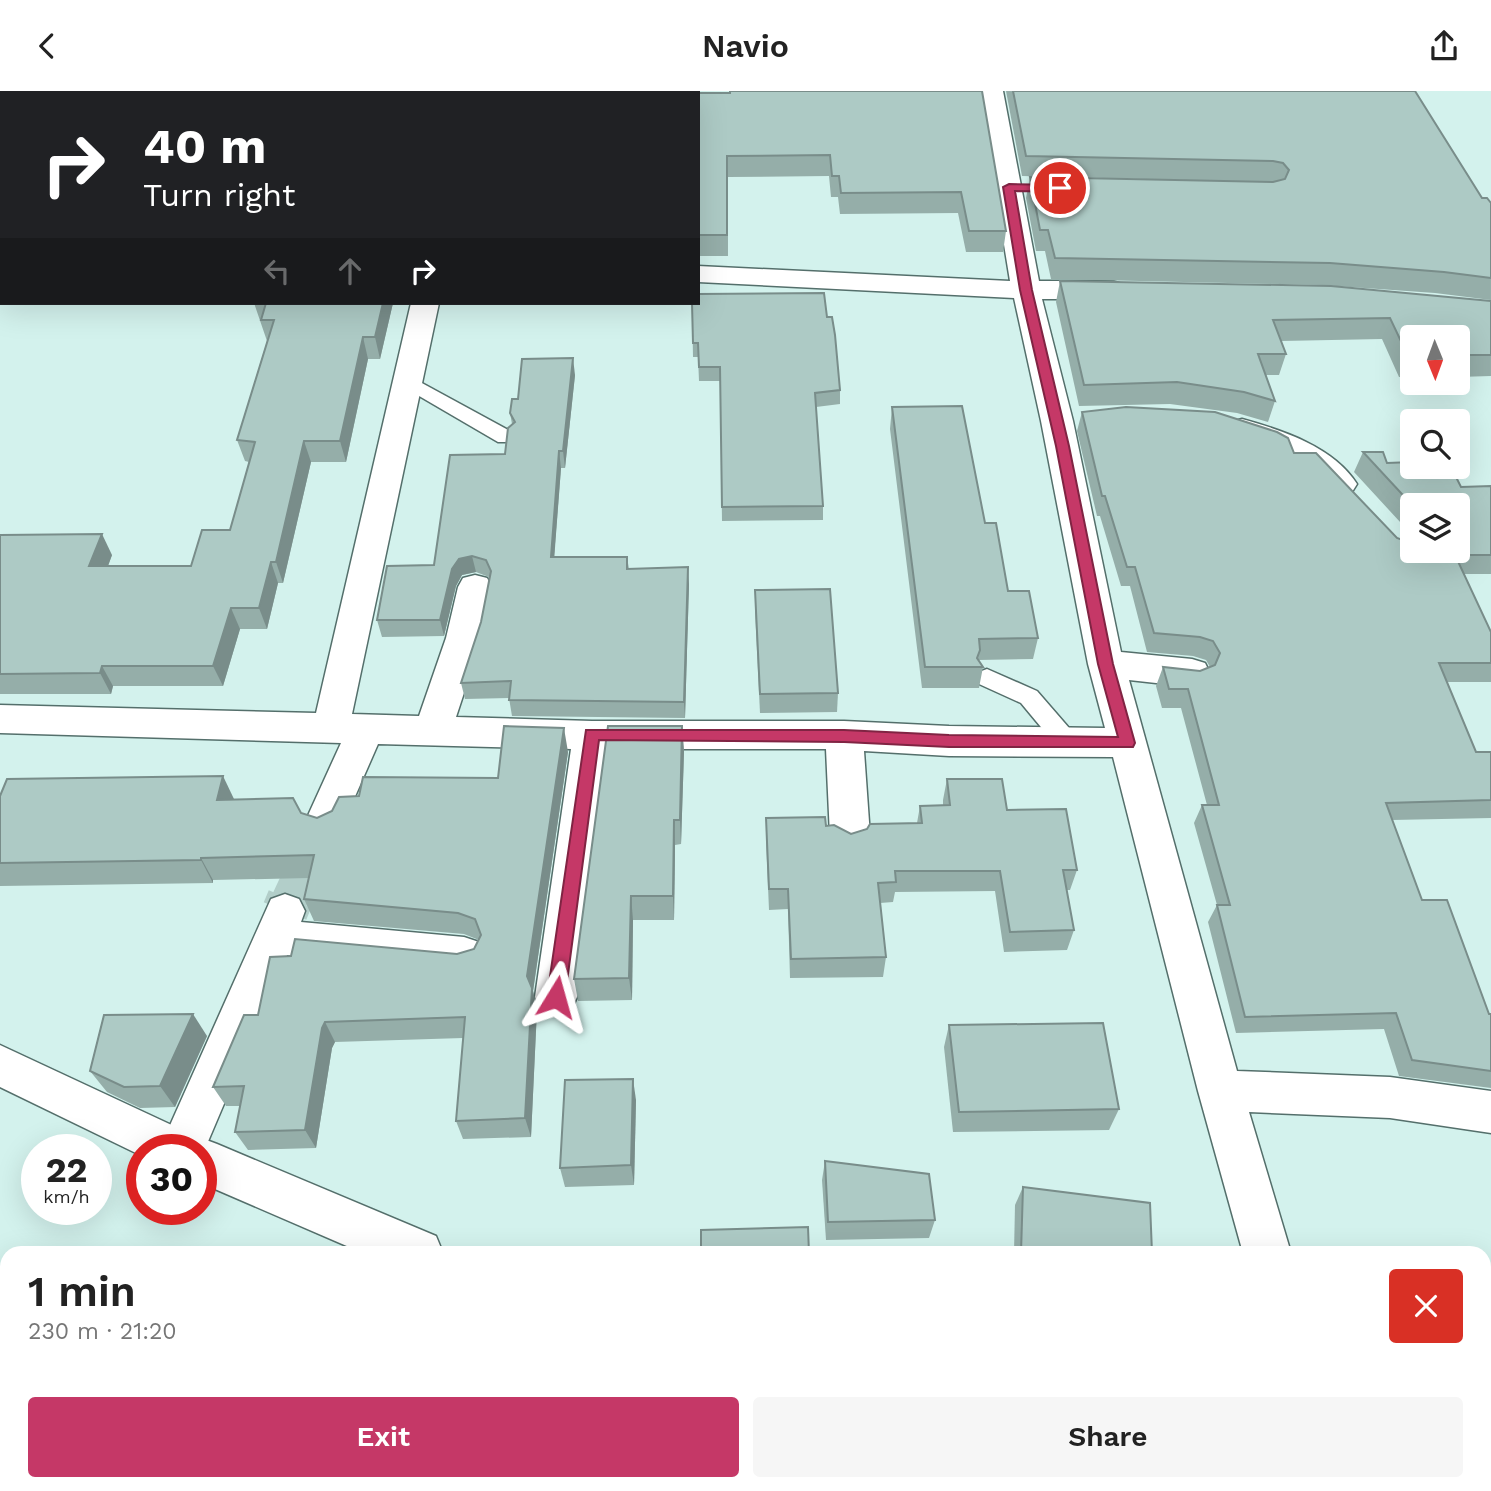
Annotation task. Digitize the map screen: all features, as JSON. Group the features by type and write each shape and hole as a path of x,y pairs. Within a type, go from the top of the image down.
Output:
{"street":[{"path":"992,91 1022,188 1026,290 1070,420 1106,664 1220,1091 1265,1246"},
{"path":"700,274 1026,290 1143,291"},
{"path":"326,822 349,728 425,305"},
{"path":"1212,419 1282,442 1320,463 1365,507"},
{"path":"433,729 464,638 475,587"},
{"path":"1106,664 1192,673"},
{"path":"0,719 592,734 844,736 949,741 1128,743"},
{"path":"556,997 592,734"},
{"path":"844,736 850,836"},
{"path":"186,1134 279,924 464,955"},
{"path":"0,1065 145,1134"},
{"path":"1220,1091 1384,1097 1465,1106 1491,1112"},
{"path":"217,1167 403,1246"}],"lane":[{"path":"409,383 505,437"},
{"path":"987,678 1029,697 1068,743"}],"building":[{"path":"982,91 1006,231 969,231 961,192 841,193 839,176 832,176 830,155 727,156 727,235 700,235 700,93"},
{"path":"1013,91 1415,91 1482,198 1487,198 1491,203 1491,278 1330,263 1055,258 1048,230 1040,230 1030,177 1273,182 1285,179 1289,170 1283,163 1273,161 1026,156"},
{"path":"1060,281 1331,286 1491,301 1491,355 1470,355 1470,325 1400,325 1400,339 1390,318 1273,320 1286,354 1258,354 1275,401 1244,392 1177,382 1084,385"},
{"path":"824,293 827,317 832,317 835,335 840,390 815,393 823,506 722,507 720,367 699,367 698,343 693,343 692,305 700,305 700,294"},
{"path":"265,305 383,305 375,337 363,337 340,441 304,441 276,562 271,562 259,608 231,608 213,666 102,666 100,673 0,674 0,535 102,534 89,566 191,566 202,530 230,530 255,442 237,440 274,320 261,320"},
{"path":"573,358 563,451 559,451 551,557 627,557 627,569 688,567 684,702 509,700 511,681 461,683 481,622 491,571 486,560 472,556 459,559 452,569 440,620 377,620 387,566 434,565 450,455 505,454 508,428 515,422 510,413 512,399 518,399 522,359"},
{"path":"962,406 985,523 996,523 1008,591 1029,591 1038,638 979,639 980,650 977,658 983,667 925,667 892,407"},
{"path":"1126,407 1215,412 1277,432 1288,438 1294,453 1316,453 1400,539 1400,563 1459,563 1491,632 1491,663 1439,663 1476,752 1491,752 1491,800 1386,803 1422,900 1447,900 1491,1014 1491,1071 1412,1060 1396,1013 1245,1017 1217,905 1230,905 1202,805 1219,805 1188,689 1169,689 1163,667 1200,671 1215,665 1220,653 1213,641 1200,637 1154,633 1135,567 1127,567 1105,496 1102,496 1082,412"},
{"path":"1363,452 1383,452 1387,463 1400,462 1400,479 1457,479 1461,487 1491,486 1491,555 1470,555 1470,493 1401,493"},
{"path":"830,589 838,693 760,694 755,590"},
{"path":"504,726 564,728 527,976 532,988 525,1118 456,1121 465,1017 325,1022 305,1130 235,1132 244,1086 213,1087 244,1015 258,1015 270,957 291,956 295,939 457,954 474,949 481,935 475,919 458,913 304,899 314,855 201,860 0,863 0,796 7,779 223,776 217,800 293,798 301,813 317,818 332,811 339,797 359,796 363,777 498,778"},
{"path":"608,726 682,726 680,820 674,820 673,896 631,896 629,978 574,979"},
{"path":"947,779 1002,779 1007,810 1066,809 1077,870 1063,870 1074,930 1010,932 1000,871 895,871 896,882 878,883 886,957 791,959 788,889 769,889 766,818 825,817 826,826 834,825 851,834 867,829 870,824 922,823 920,806 950,805"},
{"path":"193,1014 160,1086 124,1087 90,1071 104,1015"},
{"path":"1103,1023 1119,1109 959,1112 949,1025"},
{"path":"633,1079 631,1165 560,1168 565,1080"},
{"path":"825,1161 929,1174 935,1220 828,1222"},
{"path":"1023,1187 1150,1203 1152,1246 1021,1246"},
{"path":"808,1227 809,1246 701,1246 701,1230"}],"tunnel":[{"path":"289,901 322,830"},
{"path":"285,911 290,899"}],"route":[{"path":"556,997 592,734 844,736 949,741 1128,743 1106,664 1084,548 1026,290 1009,187 1060,188"}]}
